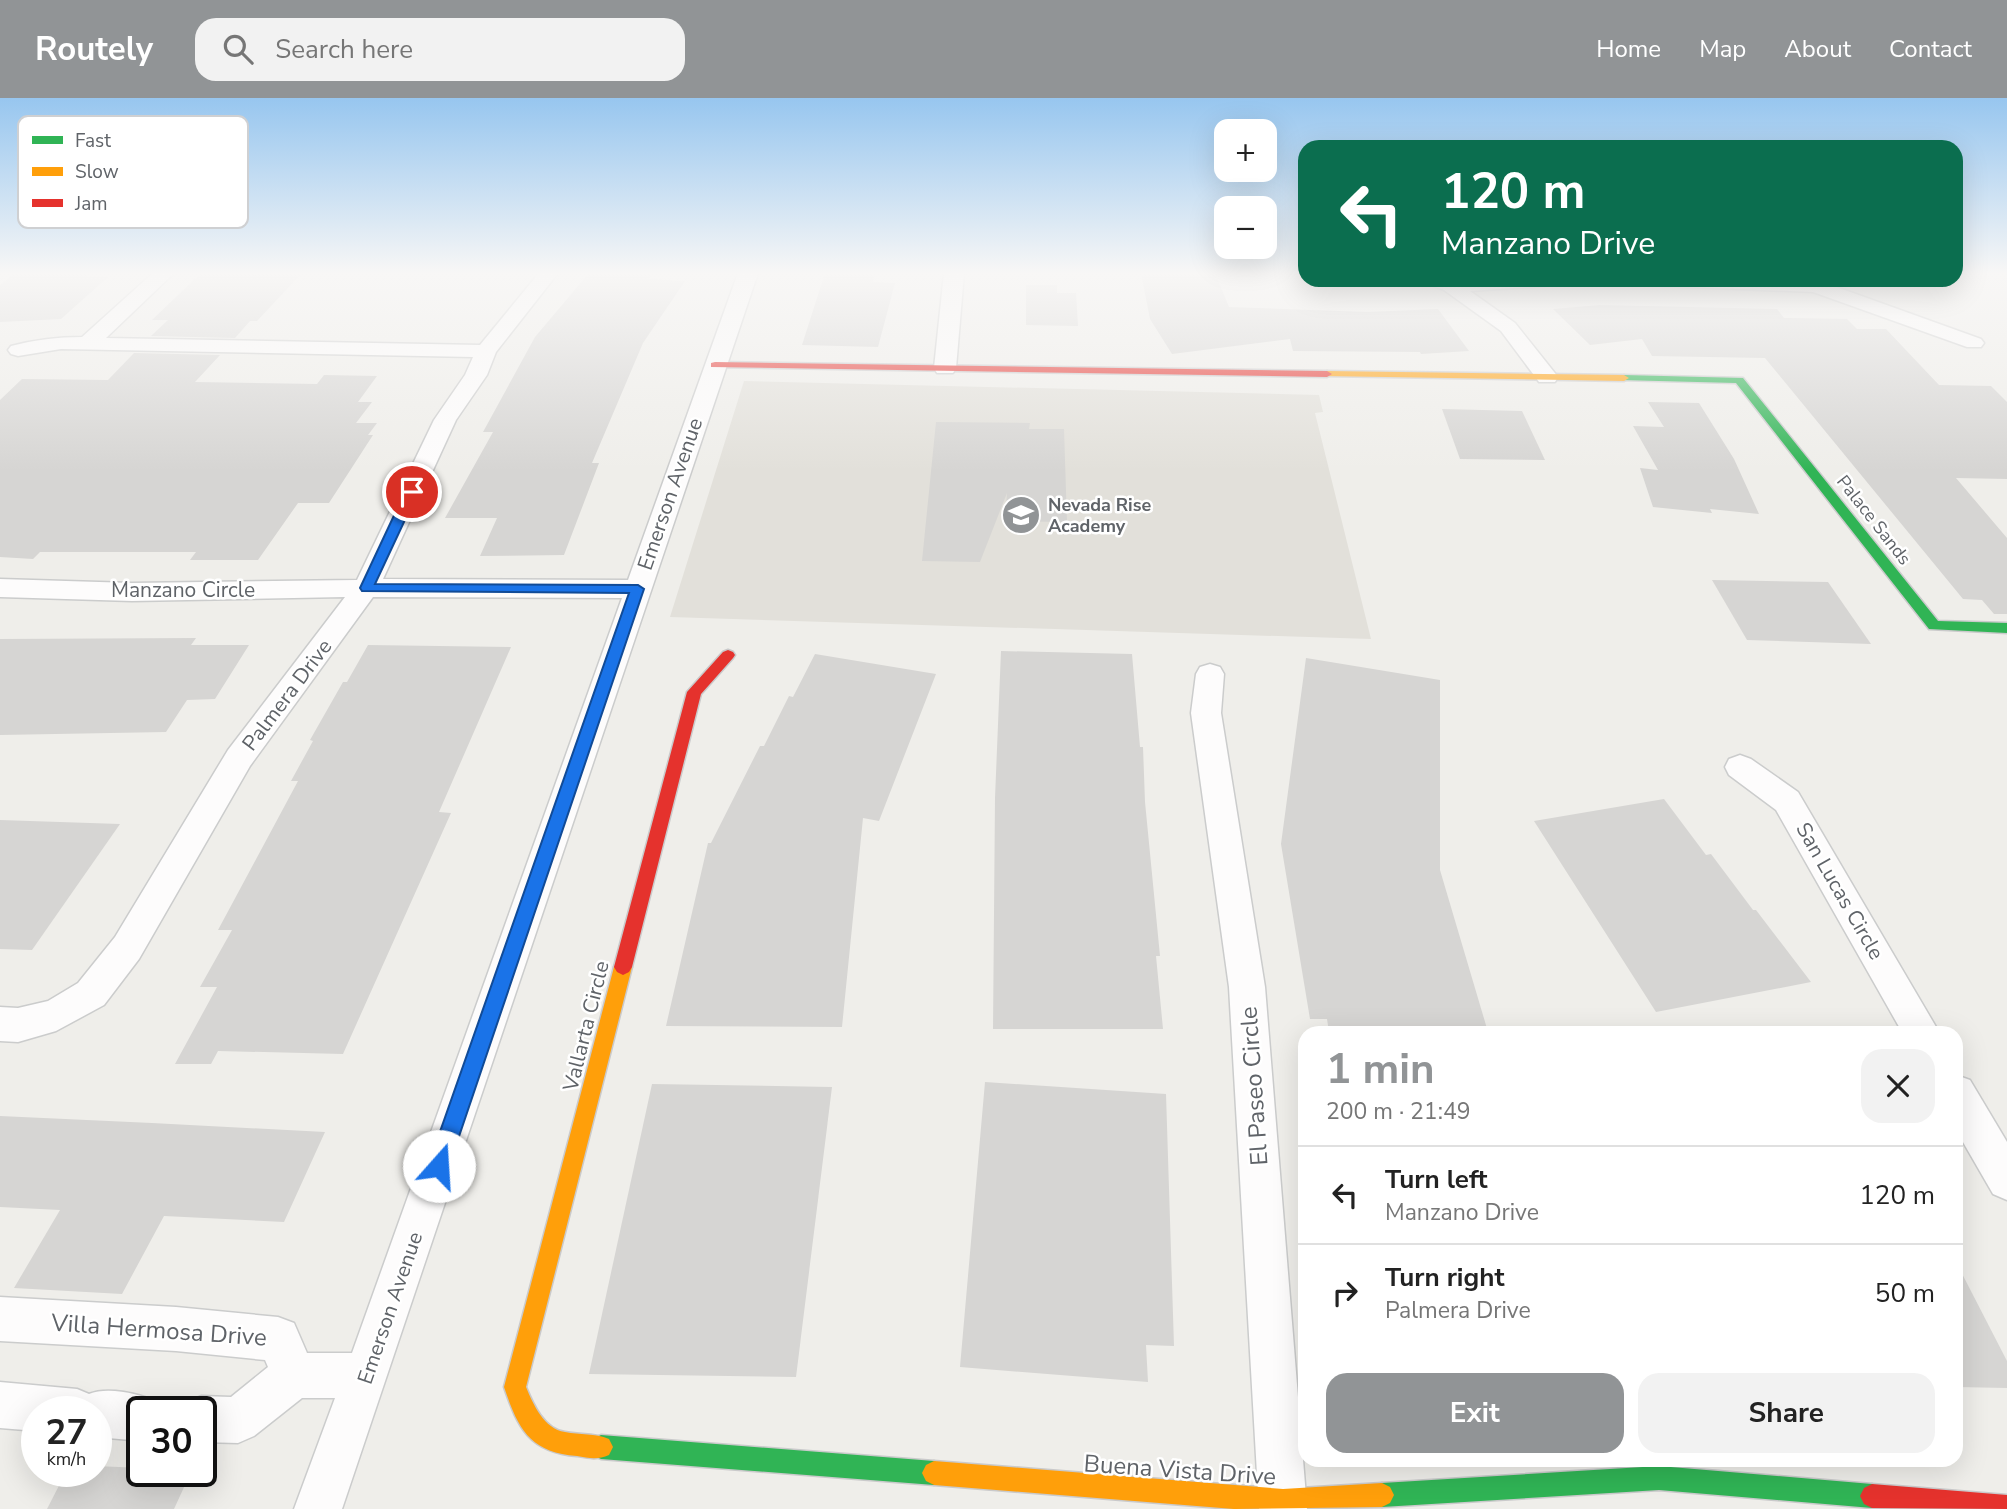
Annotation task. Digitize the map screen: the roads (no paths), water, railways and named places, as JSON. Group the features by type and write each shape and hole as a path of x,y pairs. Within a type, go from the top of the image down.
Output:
{"street":[{"path":"88,343 93,339"},
{"name":"Palmera Drive","path":"0,1024 18,1025 55,1015 91,994 127,948 239,758 366,588 446,420 477,375 486,351 496,339"},
{"name":"Emerson Avenue","path":"318,1509 724,339"},
{"path":"945,368 948,339"},
{"path":"1517,339 1546,377"},
{"path":"1962,339 1974,343"},
{"path":"18,350 61,343 88,343 486,351"},
{"path":"715,365 1546,377"},
{"name":"Palace Sands","path":"1546,377 1738,380 1934,626 2007,628"},
{"name":"Manzano Circle","path":"0,588 132,592 366,588 638,589"},
{"name":"Vallarta Circle","path":"526,1418 515,1387 694,692 728,655"},
{"name":"El Paseo Circle","path":"1210,674 1206,713 1247,987 1283,1505"},
{"name":"San Lucas Circle","path":"1740,766 1787,801 1918,1026"},
{"path":"1963,1105 2007,1180"},
{"name":"Villa Hermosa Drive","path":"0,1319 176,1329 278,1339 293,1375"},
{"path":"217,1419 238,1420 293,1375 366,1376"},
{"path":"0,1405 21,1407"},
{"name":"Buena Vista Drive","path":"526,1418 556,1443 1283,1505 1659,1478 2007,1507"}],"place":[{"name":"Nevada Rise Academy","path":"1021,515"}]}
